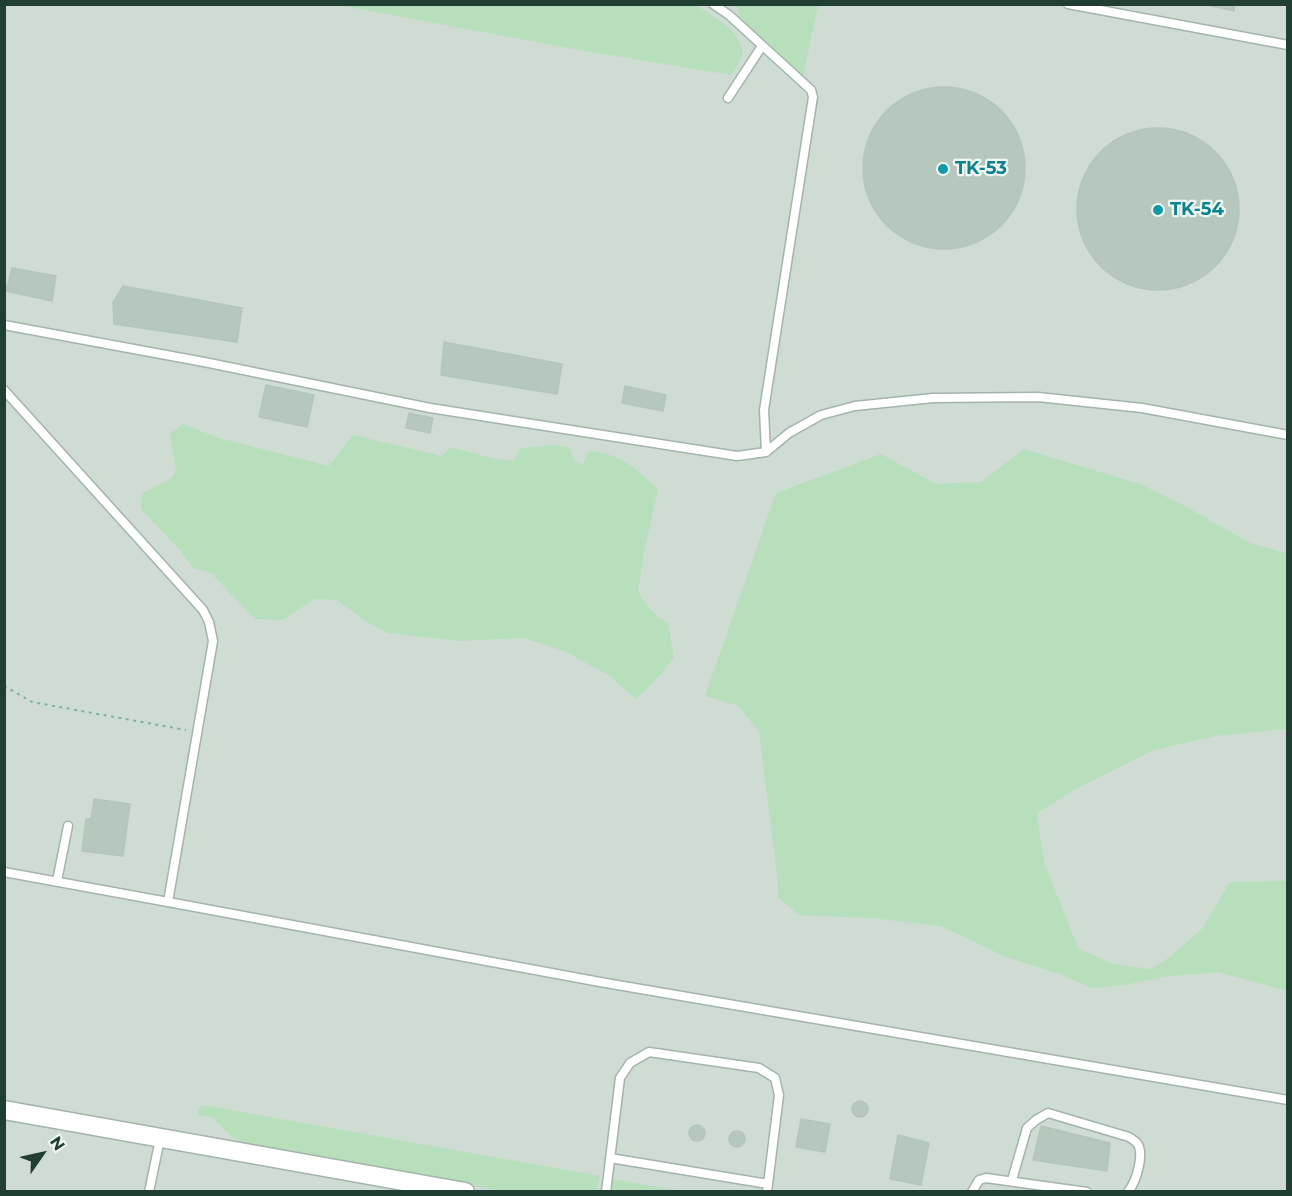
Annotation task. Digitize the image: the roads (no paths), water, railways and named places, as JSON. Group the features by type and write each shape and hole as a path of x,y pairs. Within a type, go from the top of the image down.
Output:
{"street":[{"path":"4,1110 465,1191"}],"lane":[{"path":"713,4 729,15 811,90 813,97 764,410 766,452"},
{"path":"729,15 731,4"},
{"path":"1068,4 1287,45"},
{"path":"728,98 762,46"},
{"path":"4,325 204,362 430,408 737,456 766,452 789,433 821,415 855,406 933,398 1038,396 1142,408 1287,435"},
{"path":"5,390 203,610 209,622 213,641 168,902"},
{"path":"57,881 68,826"},
{"path":"4,872 600,982 1287,1100"},
{"path":"606,1191 610,1158 620,1078 630,1063 650,1052 759,1068 775,1078 779,1095 767,1188 610,1158"},
{"path":"1012,1180 1028,1128 1048,1113 1129,1137 1138,1144 1141,1152 1134,1184 1128,1191"},
{"path":"149,1191 160,1139"},
{"path":"972,1191 979,1180 986,1178 1087,1191"}],"place":[{"name":"TK-53","path":"943,169"},
{"name":"TK-54","path":"1158,210"}]}
